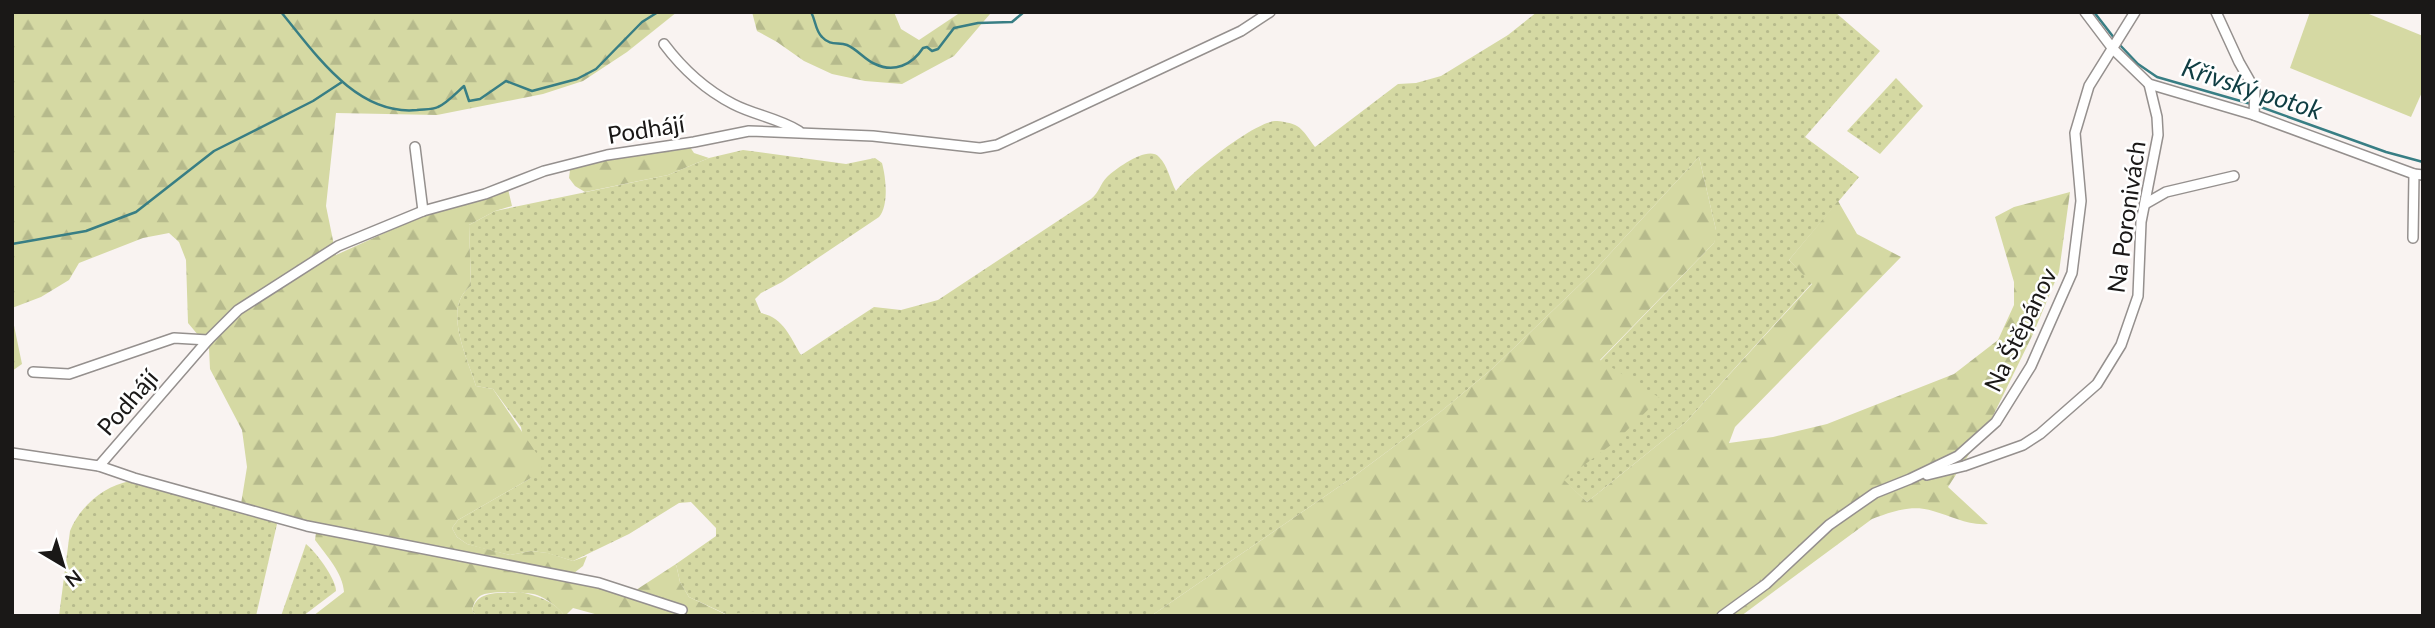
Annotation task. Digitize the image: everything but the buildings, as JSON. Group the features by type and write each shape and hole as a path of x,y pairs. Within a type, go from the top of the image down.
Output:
{"street":[{"name":"Podhájí","path":"99,466 237,310 338,246 422,211 485,194 544,171 607,155 748,131 873,136 980,148 997,145 1241,31 1270,12"},
{"path":"2085,12 2149,84 2254,108 2418,175 2423,181"},
{"name":"Na Štěpánov","path":"1722,616 1766,584 1841,517 1875,493 1958,456 1997,422 2031,366 2073,272 2081,201 2075,133 2089,86 2135,12"},
{"path":"2216,12 2255,90 2254,108"},
{"path":"664,44 687,71 724,98 789,124 800,132"},
{"name":"Na Poronivách","path":"1910,479 1964,466 2023,445 2040,434 2097,384 2122,345 2138,296 2141,222 2158,135 2157,117 2149,84"},
{"path":"415,147 422,211"},
{"path":"2413,238 2418,175"},
{"path":"2145,204 2166,192 2234,176"},
{"path":"33,372 69,374 174,338 208,340"},
{"path":"12,453 99,466 307,526 599,583 682,610"}],"green space":[{"path":"12,12 677,12 627,52 583,81 543,94 437,115 336,113 326,206 336,255 422,216 508,189 512,206 495,211 469,225 471,286 462,295 457,320 476,386 493,389 539,457 542,469 458,520 452,528 457,537 467,544 510,555 531,551 573,561 587,556 583,566 574,573 636,590 676,564 680,582 689,597 727,615 750,611 763,613 762,616 602,616 573,608 565,616 541,596 508,592 480,596 472,611 477,616 313,616 344,592 341,578 315,540 317,525 241,504 247,467 242,430 210,369 209,348 188,323 186,260 179,242 169,233 143,238 79,263 69,280 41,297 12,308"},
{"path":"752,12 894,12 901,29 919,40 961,12 990,14 954,56 902,84 865,81 832,74 804,61 757,31"},
{"path":"1537,12 1835,12 1880,51 1805,137 1859,177 1789,260 1812,283 1686,422 1587,502 1563,480 1600,361 1714,243 1716,230 1699,157 1593,272 1492,369 1439,413 1353,477 1151,616 728,615 689,597 680,582 676,564 716,536 716,528 691,502 679,503 629,534 573,561 547,553 531,551 510,555 481,548 467,544 457,537 452,528 458,520 531,478 521,427 493,389 476,386 457,320 462,295 471,286 469,225 495,211 668,175 709,158 743,150 846,164 875,158 882,163 885,184 884,206 879,217 755,299 761,313 775,319 786,329 801,355 874,307 901,310 938,300 1091,199 1107,177 1133,159 1148,154 1159,157 1176,191 1222,150 1265,124 1275,121 1295,125 1315,147 1398,84 1416,83 1441,76 1508,35"},
{"path":"2310,12 2364,12 2423,36 2423,90 2411,117 2290,68"},
{"path":"1896,78 1923,106 1880,154 1847,131"},
{"path":"690,147 694,153 709,158 668,175 585,192 569,178 570,170 596,162"},
{"path":"1699,157 1718,231 1714,243 1600,360 1660,398 1615,442 1564,480 1587,502 1686,422 1812,284 1789,260 1838,201 1857,234 1901,257 1735,427 1729,443 1773,437 1827,424 1954,374 1998,340 2014,305 2014,282 1995,217 2014,207 2070,192 2059,272 2033,334 1991,420 1948,487 1988,524 1967,522 1917,508 1872,519 1741,616 1151,616 1353,477 1439,413 1492,369 1593,272"},
{"path":"12,316 22,364 12,371"},
{"path":"130,481 274,520 277,524 256,616 59,616 70,531 74,522 102,492"},
{"path":"306,544 325,566 336,591 303,616 281,616"},
{"path":"519,592 556,606 565,616 477,616 472,611 484,596"}],"waterway":[{"name":"Křivský potok","path":"281,12 323,63 356,92 375,103 395,109 417,110 438,107 464,86 469,101 480,99 506,81 532,91 577,79 596,69 642,22 658,12"},
{"name":"Křivský potok","path":"811,12 818,31 825,40 847,45 871,62 889,68 908,63 923,48 927,47 932,51 938,49 954,28 978,23 1012,22 1024,12"},
{"name":"Křivský potok","path":"2094,12 2138,64 2157,77 2251,104"},
{"path":"12,244 86,231 136,212 214,151 313,101 342,82"},
{"name":"Křivský potok","path":"2258,106 2386,152 2423,162"}]}
